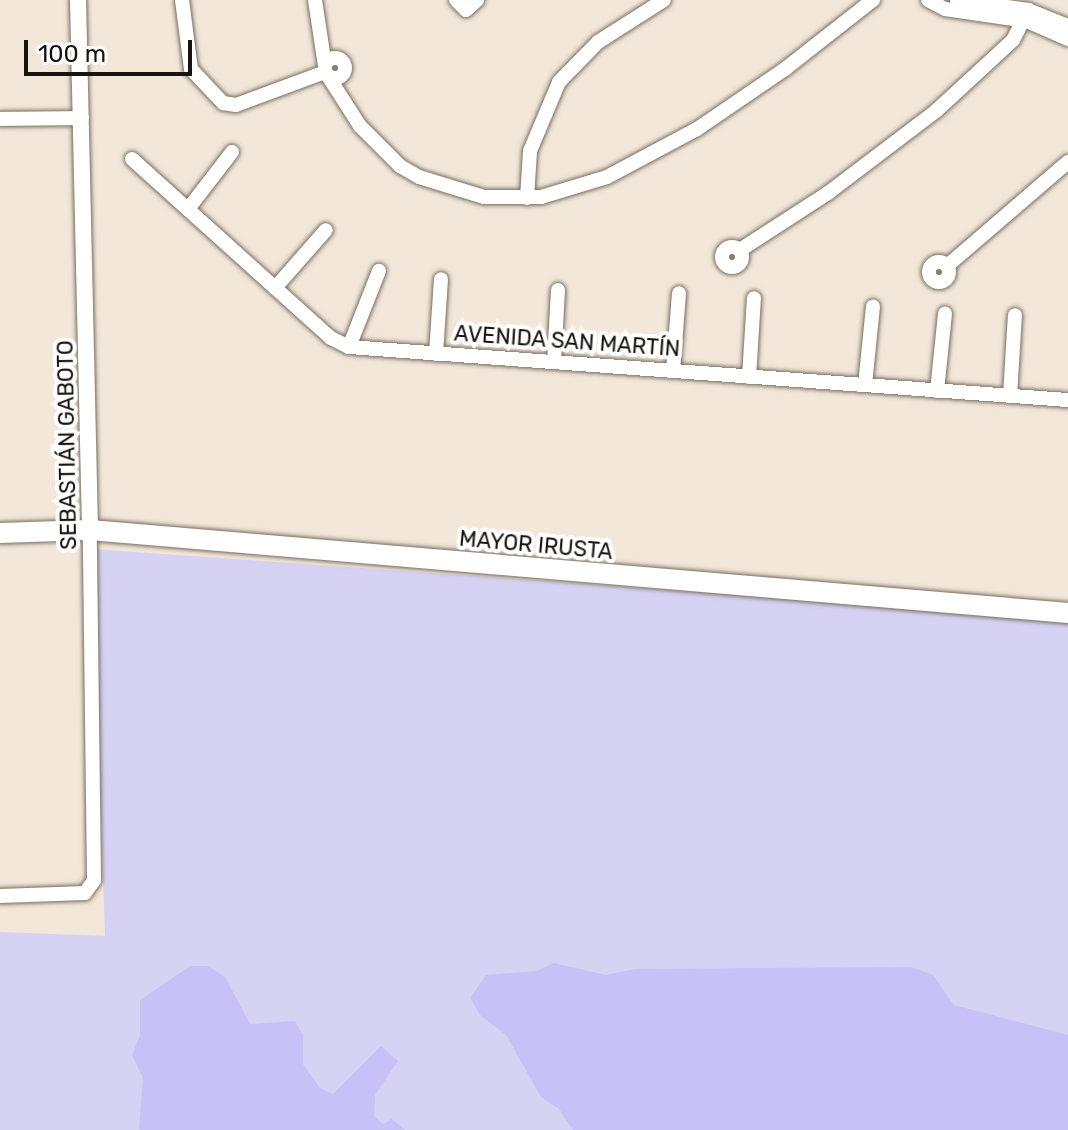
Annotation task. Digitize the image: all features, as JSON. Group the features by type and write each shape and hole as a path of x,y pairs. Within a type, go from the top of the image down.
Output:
{"main road":[{"name":"MAYOR IRUSTA","path":"0,533 90,530 1068,613"}],"street":[{"name":"SEBASTIÁN GABOTO","path":"0,896 91,889 90,530 78,0"},
{"path":"182,0 191,69 223,103 236,105 326,71"},
{"path":"315,0 326,71 351,112 383,150 419,177 457,192 527,198 597,181 697,129 785,69 873,0"},
{"path":"456,0 466,10 477,0"},
{"path":"527,198 534,136 559,82 598,42 664,0"},
{"path":"928,0 945,9 1027,16 1068,39"},
{"path":"957,0 1068,26"},
{"path":"740,250 840,185 936,111 1027,16"},
{"path":"319,26 343,65 351,112"},
{"path":"326,71 338,79 343,65"},
{"path":"0,119 82,118"},
{"path":"188,209 232,152"},
{"name":"AVENIDA SAN MARTÍN","path":"132,159 331,338 349,347 1068,400"},
{"path":"947,266 1068,162"},
{"path":"275,288 326,230"},
{"path":"349,347 379,271"},
{"path":"436,354 441,279"},
{"path":"554,362 558,290"},
{"path":"673,371 679,293"},
{"path":"749,377 754,298"},
{"path":"865,385 873,306"},
{"path":"937,391 945,313"},
{"path":"1010,396 1015,315"}],"shaded area":[{"path":"92,549 1068,618 1068,1130 0,1130 0,932 105,936"},
{"path":"554,963 606,975 635,969 911,967 933,975 954,1005 1068,1035 1068,1130 573,1130 559,1109 541,1097 506,1035 480,1015 470,998 486,975 536,971"},
{"path":"190,966 208,966 225,977 250,1024 295,1021 303,1035 303,1064 320,1088 333,1094 381,1046 398,1061 375,1095 374,1116 383,1124 392,1119 405,1130 139,1130 143,1078 132,1055 140,1036 140,1000"}]}
